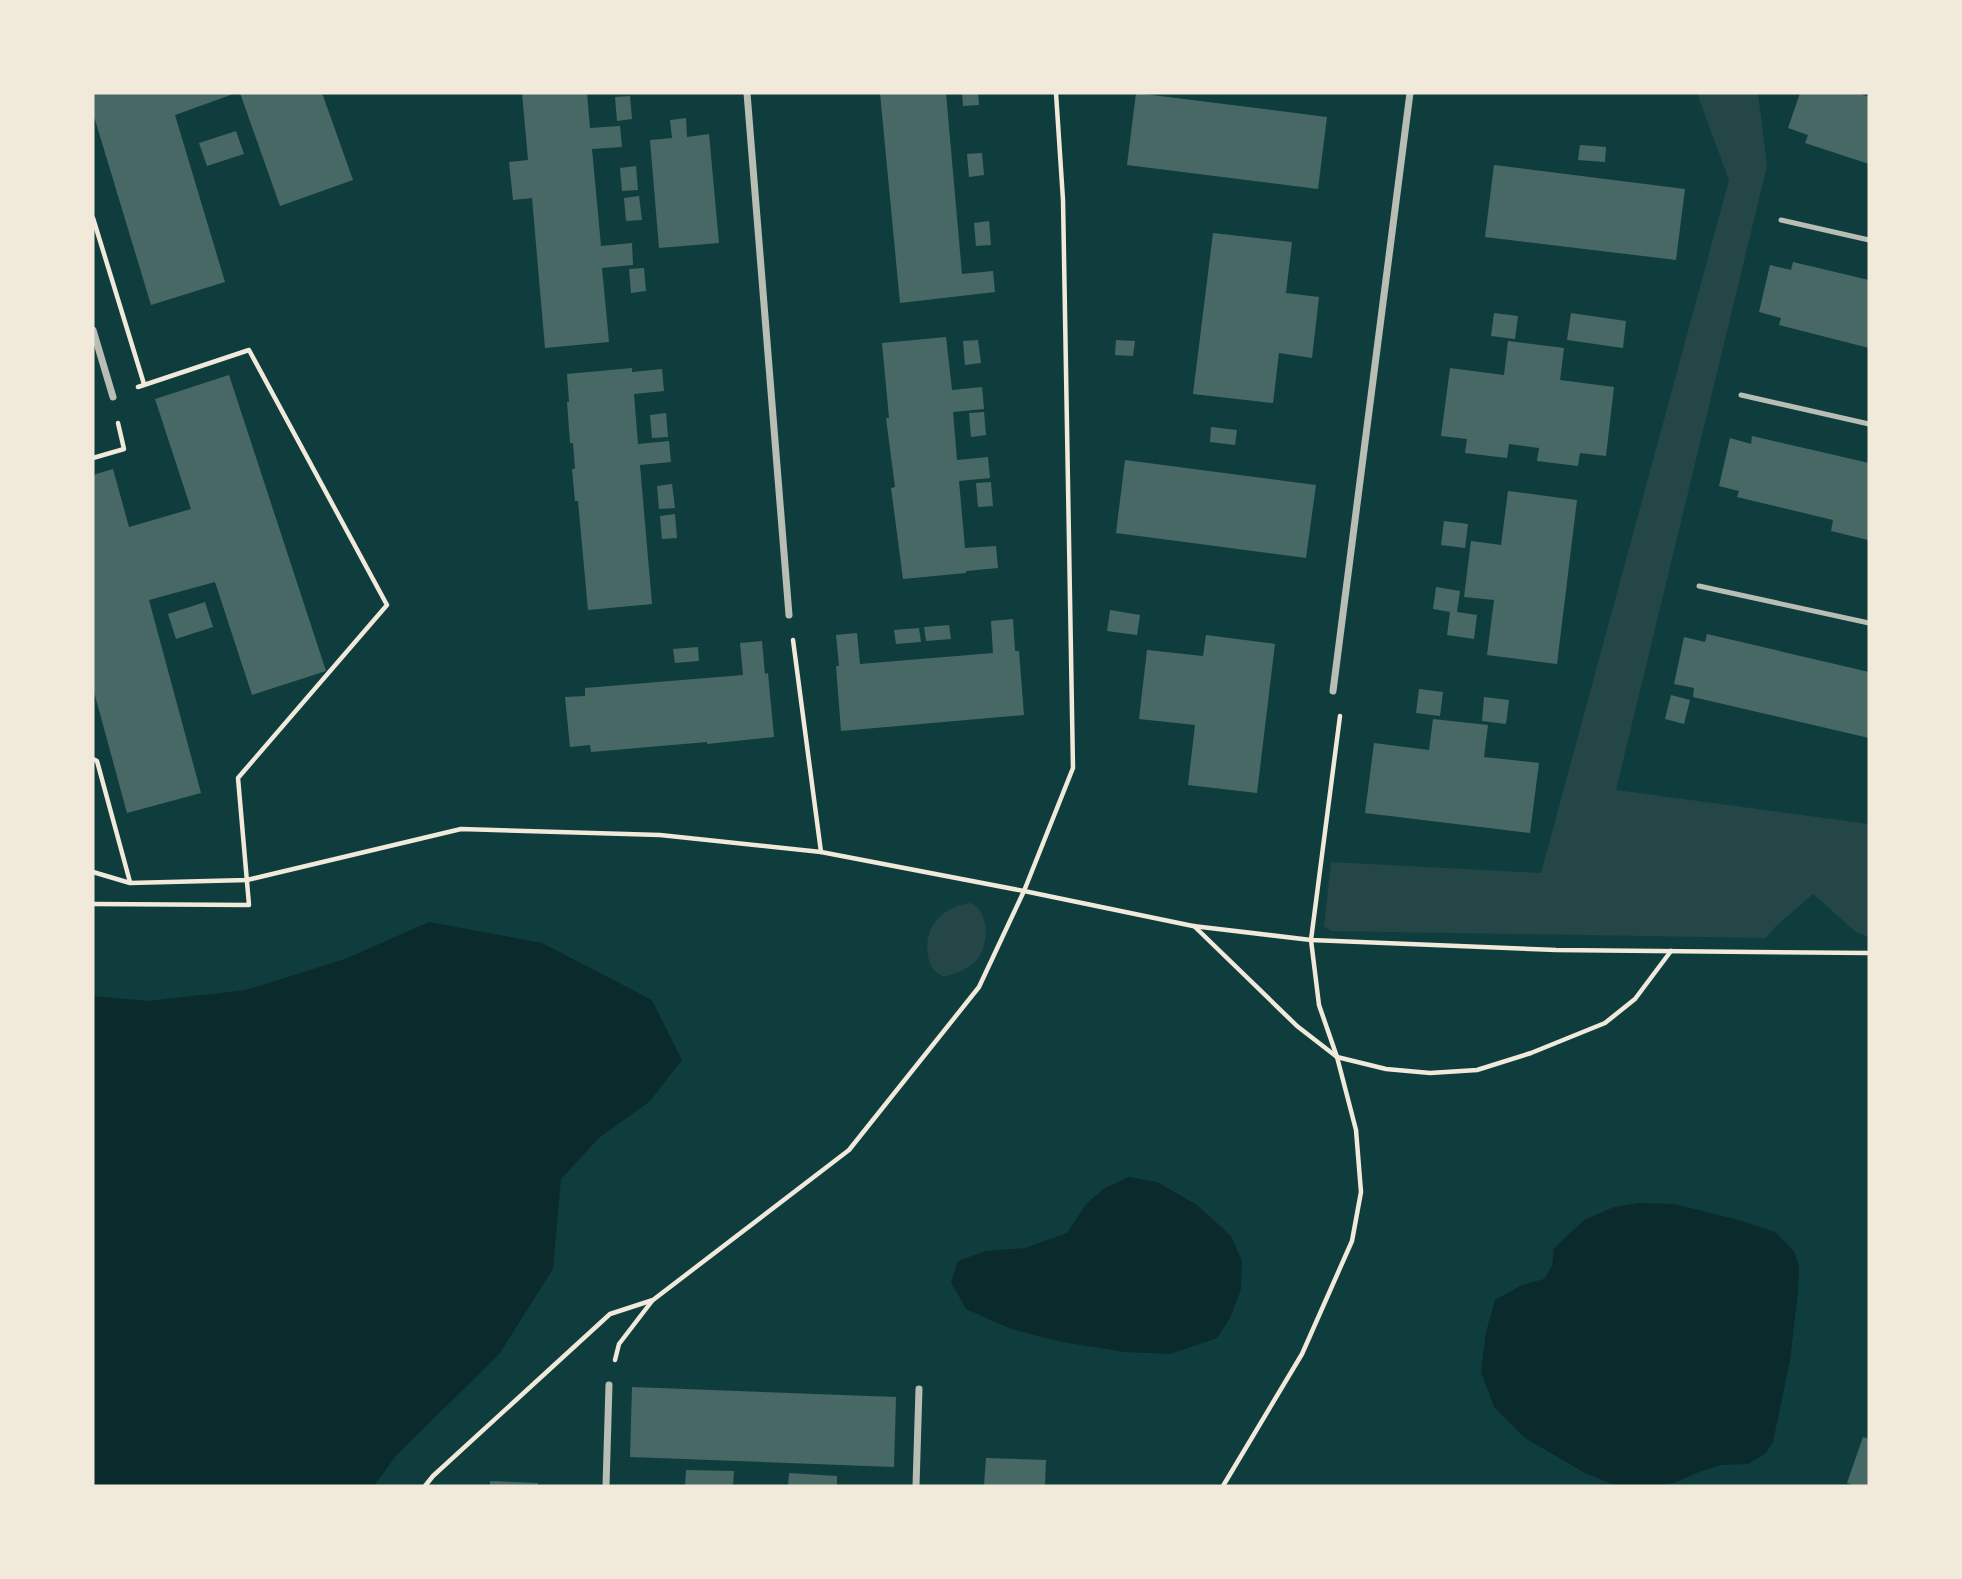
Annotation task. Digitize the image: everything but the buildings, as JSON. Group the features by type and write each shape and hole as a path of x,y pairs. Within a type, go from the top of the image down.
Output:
{"street":[{"path":"747,93 789,615"},
{"path":"1333,691 1410,93"},
{"path":"93,330 113,397"},
{"path":"606,1486 609,1385"},
{"path":"916,1486 919,1389"}],"lane":[{"path":"1781,220 1869,240"},
{"path":"1741,395 1869,424"},
{"path":"1699,586 1869,623"}],"path":[{"path":"609,1385 619,1344 653,1300 849,1150 979,987 1024,891 1073,768 1063,200 1056,93"},
{"path":"93,218 144,384"},
{"path":"93,458 124,449 113,397 249,349 387,605 238,779 249,905 93,904"},
{"path":"789,615 821,852"},
{"path":"1223,1486 1302,1354 1352,1241 1361,1192 1356,1130 1337,1057 1319,1005 1311,940 1342,701 1333,691"},
{"path":"93,759 97,761 130,883"},
{"path":"93,872 130,883 247,880 461,828 660,835 821,852 1193,926 1311,940 1556,950 1869,953"},
{"path":"1193,926 1297,1026 1337,1057 1386,1069 1430,1073 1477,1069 1531,1053 1605,1023 1635,999 1671,951"},
{"path":"425,1486 610,1314 653,1300"}],"shaded area":[{"path":"1697,93 1758,93 1767,166 1616,790 1869,824 1869,937 1856,932 1813,894 1766,938 1331,931 1324,926 1331,862 1541,873 1729,180"},
{"path":"970,903 977,907 985,921 983,948 980,956 971,965 944,977 935,971 930,963 927,946 929,936 943,914"},
{"path":"429,922 542,943 652,1000 682,1060 650,1101 599,1138 561,1179 553,1269 500,1353 395,1457 374,1486 93,1486 93,996 148,1001 246,990 345,959"},
{"path":"1129,1177 1157,1182 1197,1205 1231,1236 1242,1261 1241,1289 1230,1318 1217,1338 1170,1354 1124,1352 1062,1342 1011,1329 966,1309 951,1282 958,1261 986,1251 1025,1248 1067,1233 1086,1204 1105,1188"},
{"path":"1640,1203 1674,1204 1775,1232 1794,1251 1799,1266 1798,1292 1790,1360 1773,1442 1766,1453 1748,1464 1721,1465 1674,1483 1617,1486 1585,1473 1525,1438 1494,1407 1481,1372 1486,1332 1495,1300 1522,1285 1544,1279 1552,1266 1554,1248 1584,1220 1614,1207"}]}
